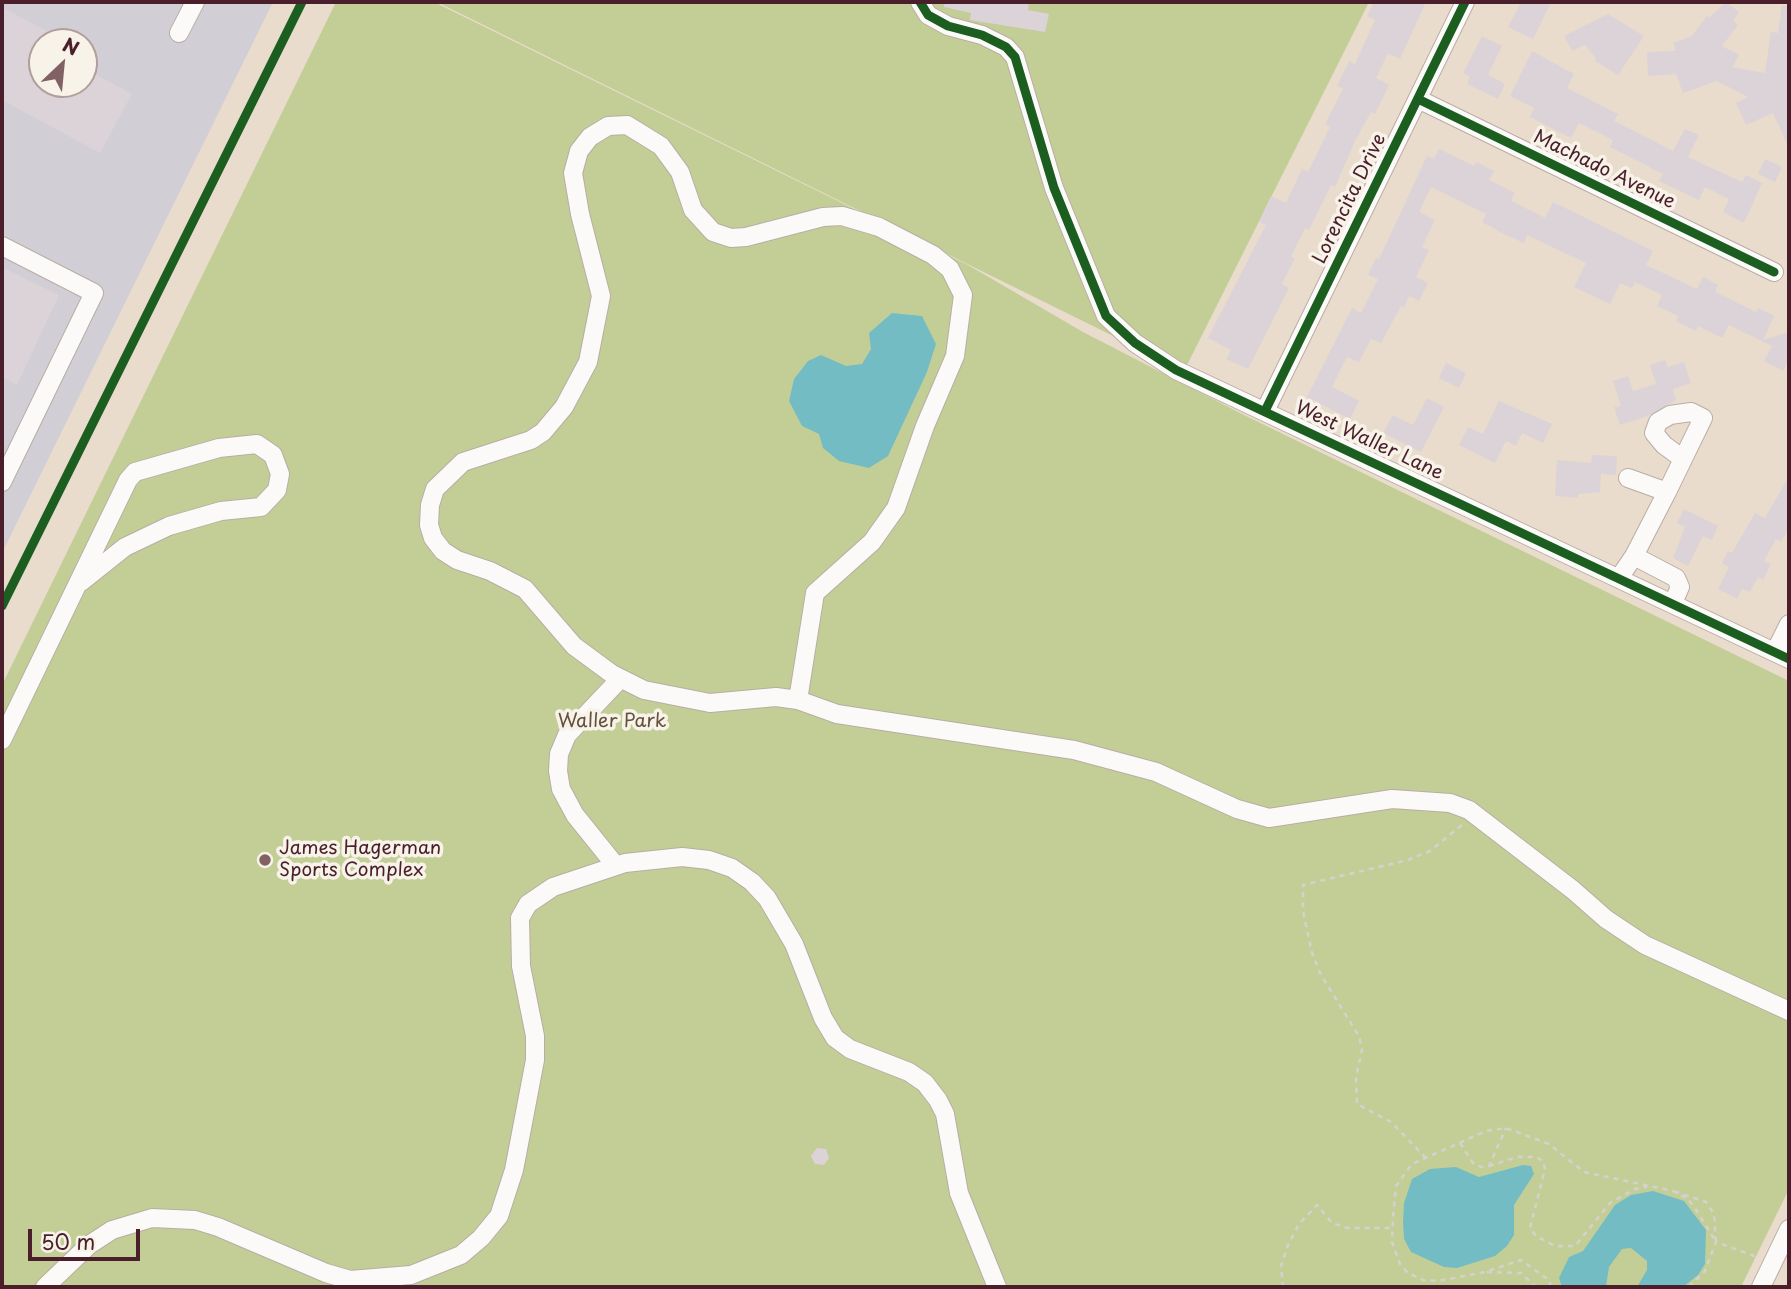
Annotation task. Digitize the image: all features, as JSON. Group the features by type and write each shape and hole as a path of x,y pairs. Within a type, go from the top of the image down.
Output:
{"street":[{"path":"179,33 195,2"},
{"name":"West Waller Lane","path":"920,2 928,15 948,26 982,35 1006,47 1015,58 1054,188 1106,316 1135,343 1176,370 1782,655"},
{"name":"Lorencita Drive","path":"1265,411 1465,2"},
{"name":"Machado Avenue","path":"1418,99 1774,272"},
{"path":"798,700 815,593 872,542 896,508 916,450 955,356 963,295 950,269 933,255 879,227 842,216 823,217 746,237 731,238 713,232 693,210 680,172 661,146 627,125 608,126 590,137 579,151 573,173 580,214 601,296 596,335 574,392 552,422 531,440 463,462 447,474 435,489 430,505 429,525 433,538 443,551 457,560 490,571 524,589 573,646 620,679 645,690 710,703 752,697 798,700 837,714 922,729 1001,737 1094,755 1156,772 1237,809 1269,818 1392,799 1425,799 1469,810 1573,890 1606,919 1635,938 1789,1011"},
{"path":"2,246 94,293 2,482"},
{"path":"2,740 81,582 128,480 135,472 219,448 257,444 273,455 280,474 277,490 261,507 221,511 169,526 125,547 81,582"},
{"path":"1619,578 1634,556 1683,459"},
{"path":"1628,478 1667,492"},
{"path":"1634,556 1676,578 1680,587 1673,603"},
{"path":"1782,655 1789,624"},
{"path":"616,866 575,815 561,789 558,771 559,754 567,735 620,679"},
{"path":"45,1287 89,1245 112,1230 152,1218 195,1220 218,1227 326,1273 350,1280 411,1275 461,1255 481,1238 499,1216 514,1170 535,1060 535,1036 521,966 520,918 528,904 542,892 616,866 682,857 709,860 732,868 752,882 767,898 794,944 822,1018 835,1038 850,1049 908,1072 925,1083 938,1100 945,1114 959,1193 997,1287"},
{"path":"1770,1004 1789,1018"},
{"path":"1761,1287 1789,1229"}],"path":[{"path":"1426,1158 1391,1122 1357,1104 1356,1077 1362,1050 1359,1036 1321,975 1312,954 1303,911 1303,885 1387,867 1430,851 1462,826 1469,810"},
{"path":"1489,1166 1506,1128"},
{"path":"1551,1287 1549,1280 1521,1259 1485,1272 1438,1281 1423,1280 1408,1273 1400,1264 1392,1242 1392,1228 1396,1186 1412,1164 1486,1131 1506,1128 1549,1144 1584,1172 1673,1191 1706,1202 1714,1214 1716,1242 1705,1271 1689,1287"},
{"path":"1460,1143 1474,1163 1481,1167 1517,1157 1536,1157 1543,1161 1545,1169 1530,1228 1536,1236 1555,1246 1575,1246 1610,1203 1635,1189 1651,1186"},
{"path":"1673,1191 1698,1211 1716,1242 1773,1263"},
{"path":"1283,1287 1281,1266 1288,1245 1299,1224 1317,1205 1332,1223 1347,1228 1392,1228"},
{"path":"1485,1272 1521,1273 1536,1287"},
{"path":"1437,1287 1438,1281"}],"shaded area":[{"path":"2,2 273,2 2,553"}],"green space":[{"name":"Waller Park","path":"336,2 434,2 968,265 1083,332 1244,415 1789,681 1789,1189 1741,1287 2,1287 2,685"},
{"path":"437,2 1369,2 1184,371"}],"water":[{"path":"892,313 922,316 936,344 927,372 888,456 869,468 839,461 823,448 819,434 802,426 789,401 794,379 808,361 821,355 846,366 862,364 871,349 869,333"},
{"path":"1523,1165 1531,1166 1534,1174 1514,1205 1514,1235 1507,1246 1495,1256 1457,1268 1444,1267 1411,1252 1404,1239 1403,1222 1404,1203 1412,1179 1430,1169 1456,1167 1479,1177"},
{"path":"1653,1191 1684,1201 1706,1230 1705,1264 1698,1275 1683,1287 1637,1287 1647,1270 1647,1261 1631,1248 1622,1249 1609,1267 1606,1287 1562,1287 1559,1278 1569,1257 1583,1251 1615,1205 1631,1195"}],"building":[{"path":"944,2 1029,2 1028,10 1049,14 1045,32 970,20 971,13 944,7"},
{"path":"1374,2 1426,2 1400,59 1388,53 1376,78 1389,85 1375,114 1371,112 1355,141 1335,187 1331,185 1309,230 1305,228 1291,257 1295,258 1282,284 1289,288 1248,369 1226,359 1231,350 1208,338 1266,225 1259,222 1271,196 1286,203 1302,169 1308,172 1330,127 1325,124 1343,89 1337,86 1349,61 1355,64 1375,20 1367,16"},
{"path":"1521,2 1551,2 1533,39 1508,27"},
{"path":"1726,2 1739,12 1733,21 1738,25 1722,46 1739,55 1732,67 1765,73 1771,32 1778,33 1782,5 1789,6 1789,148 1773,113 1746,125 1736,103 1748,97 1717,81 1683,93 1676,74 1648,76 1647,52 1676,51 1673,43 1692,36 1707,16 1709,18"},
{"path":"2,7 41,28 28,28 28,98 98,98 98,76 132,94 100,153 2,100"},
{"path":"1608,14 1644,36 1618,75 1595,61 1596,58 1585,45 1572,51 1564,36"},
{"path":"1482,36 1502,46 1488,75 1505,84 1498,99 1467,84 1470,77 1463,73"},
{"path":"1532,51 1574,74 1567,88 1618,114 1614,121 1673,151 1685,129 1699,135 1688,157 1742,182 1746,175 1762,183 1744,223 1723,212 1729,199 1705,187 1699,200 1659,181 1663,174 1610,147 1613,140 1579,123 1571,138 1530,117 1534,108 1510,96"},
{"path":"1439,149 1474,166 1476,162 1494,171 1489,180 1515,193 1511,201 1545,218 1553,202 1653,251 1646,265 1697,289 1703,277 1718,285 1715,292 1756,312 1758,308 1774,316 1763,340 1789,332 1789,358 1783,371 1764,361 1772,346 1729,325 1722,338 1698,326 1696,331 1676,321 1678,316 1657,306 1662,295 1635,282 1632,288 1620,283 1610,304 1574,287 1586,263 1527,235 1524,243 1504,234 1482,222 1486,214 1431,187 1419,212 1435,220 1422,247 1429,250 1416,277 1428,283 1419,301 1409,296 1404,308 1401,306 1381,343 1371,339 1359,362 1347,357 1332,387 1359,401 1350,419 1307,397 1352,308 1361,313 1378,279 1368,275 1376,258 1379,259 1427,156 1434,159"},
{"path":"1765,159 1782,167 1775,182 1758,174"},
{"path":"2,267 59,295 17,385 2,377"},
{"path":"1665,360 1668,367 1684,362 1691,383 1673,389 1676,400 1650,415 1620,425 1614,407 1621,406 1613,381 1628,376 1633,391 1656,384 1650,365"},
{"path":"1446,363 1466,373 1459,388 1439,378"},
{"path":"1427,398 1444,407 1421,452 1383,433 1393,415 1413,425"},
{"path":"1499,401 1552,424 1543,443 1522,433 1516,446 1506,441 1495,463 1459,445 1468,427 1483,434"},
{"path":"1592,455 1617,456 1616,475 1601,474 1600,492 1578,494 1578,498 1555,496 1557,460 1591,463"},
{"path":"1789,476 1789,527 1781,542 1776,539 1764,561 1771,564 1763,580 1758,577 1750,592 1742,589 1737,599 1718,589 1729,567 1722,563 1728,551 1732,553 1755,513 1765,518"},
{"path":"1684,509 1718,526 1712,540 1703,536 1688,566 1673,558 1685,527 1677,523"},
{"path":"817,1148 826,1149 829,1158 824,1165 815,1164 811,1156"}],"cycle path":[{"path":"2,606 302,2"},
{"path":"920,2 928,15 948,26 982,35 1006,47 1015,57 1054,188 1106,316 1135,343 1176,370 1789,659"},
{"path":"1265,411 1465,2"},
{"path":"1418,99 1774,272"}],"place":[{"name":"James Hagerman Sports Complex","path":"265,860"}]}
